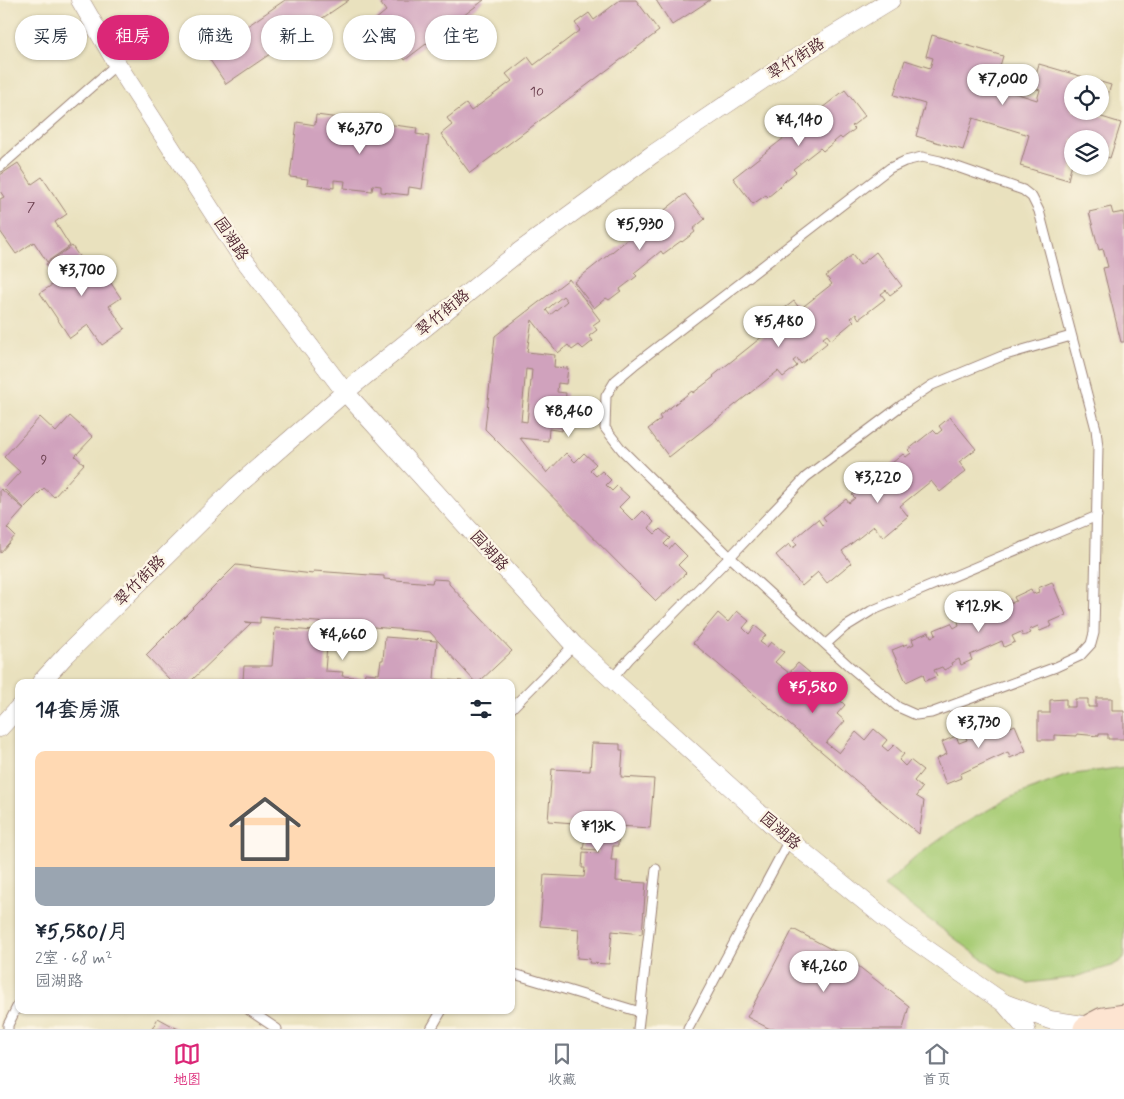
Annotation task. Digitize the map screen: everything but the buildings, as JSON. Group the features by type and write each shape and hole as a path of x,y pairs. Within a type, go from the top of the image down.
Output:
{"main road":[{"path":"1088,1028 1103,1020 1122,1015"}],"street":[{"name":"园湖路","path":"80,0 117,64 239,253 345,392 574,644 789,840 901,930 1004,1003"},
{"name":"翠竹街路","path":"44,679 237,486 345,392 520,251 653,154 786,64 891,0"},
{"path":"0,728 15,711"},
{"path":"1004,1003 1050,1020 1088,1028"},
{"path":"1004,1003 1026,1029"}],"lane":[{"path":"0,167 117,64"},
{"path":"922,157 1023,190 1032,197 1039,211 1071,336 1096,429 1098,447 1094,633 1091,644 1080,656 1056,667 931,713 916,715 898,707 730,557 622,450 605,428 606,396 615,381 890,168 922,157"},
{"path":"612,679 629,659 806,477 932,384 1002,356 1071,336"},
{"path":"826,644 845,627 871,611 1097,516"},
{"path":"515,705 574,644"},
{"path":"688,1029 789,840"},
{"path":"638,1029 656,869"},
{"path":"515,974 640,1012"},
{"path":"8,1029 15,1010"},
{"path":"256,1014 277,1029"},
{"path":"431,1029 440,1014"}],"green space":[{"path":"1124,767 1124,959 1112,966 1071,978 1027,983 1000,972 884,886 917,856 953,830 1009,798 1068,775"}]}
